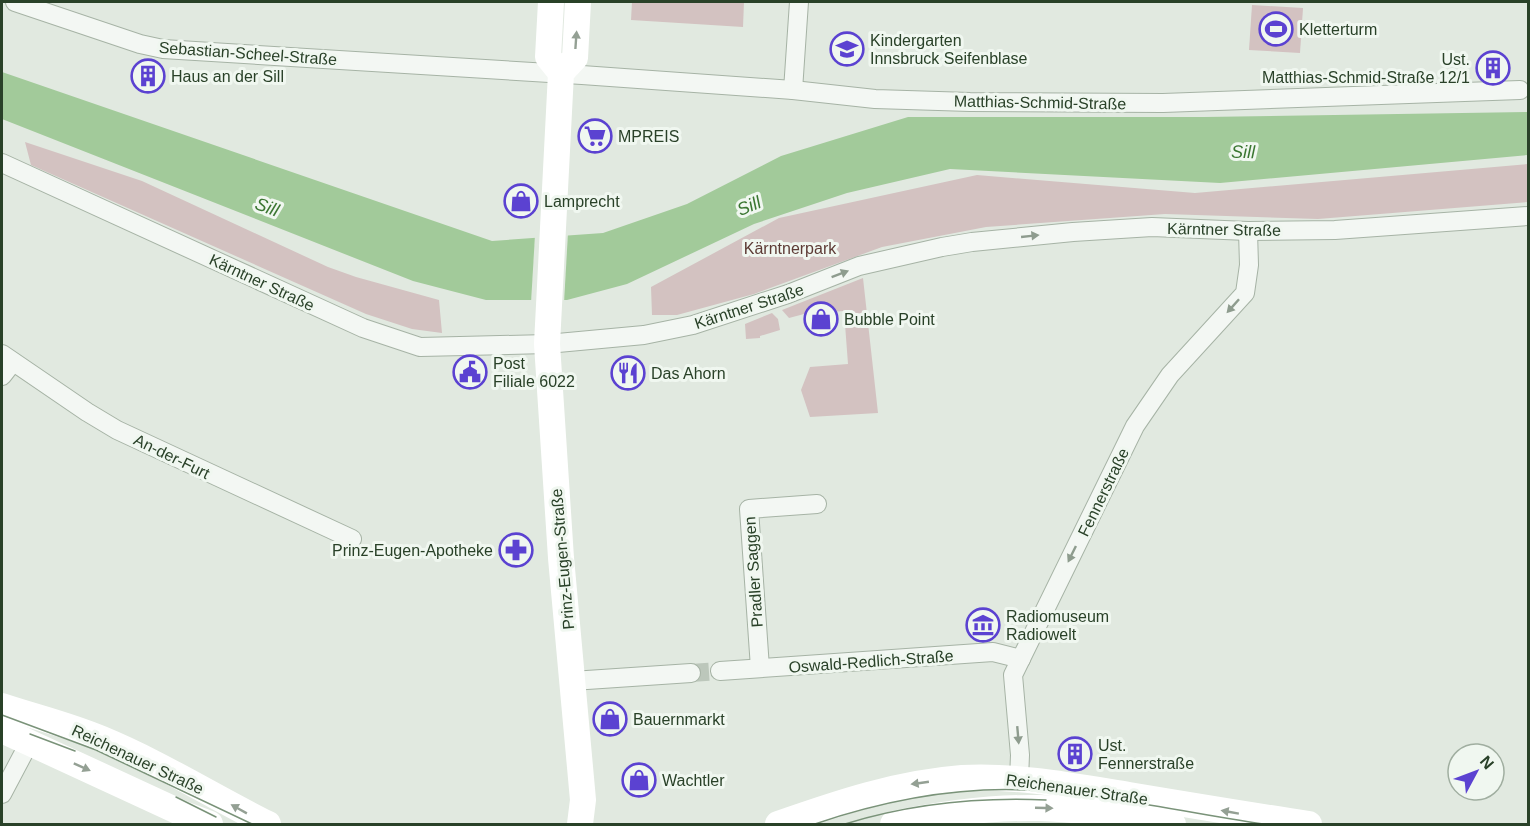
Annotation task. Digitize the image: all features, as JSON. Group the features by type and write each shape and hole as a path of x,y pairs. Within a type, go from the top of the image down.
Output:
{"street":[{"name":"Sebastian-Scheel-Straße","path":"15,2 140,44 163,49 561,73"},
{"path":"551,2 548,57 561,73 575,58 578,2"},
{"path":"793,90 799,2"},
{"name":"Matthias-Schmid-Straße","path":"561,73 793,90 875,99 1163,104 1521,90"},
{"name":"Prinz-Eugen-Straße","path":"561,73 547,344 581,812 591,825"},
{"name":"Kärntner Straße","path":"2,164 363,328 420,347 547,344 644,335 693,325 788,294 859,267 942,247 1073,232 1152,227 1248,231 1371,229 1528,216"},
{"name":"Fennerstraße","path":"1019,779 1020,755 1013,675 1135,426 1170,375 1245,293 1249,265 1248,231"},
{"path":"2,376 7,358"},
{"name":"An-der-Furt","path":"7,358 117,430 352,539"},
{"name":"Pradler Saggen","path":"760,668 749,509 817,504"},
{"name":"Oswald-Redlich-Straße","path":"720,671 993,652 1021,659"},
{"path":"572,681 691,673"},
{"name":"Reichenauer Straße","path":"2,706 66,725 126,749 175,772 268,825"},
{"name":"Reichenauer Straße","path":"2,730 207,824"},
{"path":"2,794 29,742"},
{"name":"Reichenauer Straße","path":"778,825 849,800 900,786 962,778 1019,779 1309,825"},
{"name":"Reichenauer Straße","path":"893,825 985,810 1041,808 1106,814 1173,825"}],"green space":[{"path":"632,2 744,2 743,27 631,20"},
{"name":"Kletterturm","path":"1252,5 1303,8 1300,53 1249,50"},
{"path":"25,142 142,181 328,267 439,300 442,333 412,329 366,314 31,165"},
{"name":"Kärntnerpark","path":"1528,164 1528,202 1318,219 1165,214 986,227 882,247 754,294 677,315 652,315 651,287 779,218 977,175 1195,193"},
{"path":"863,278 878,413 810,417 801,390 810,367 848,364 844,311 804,314 789,318 782,310"},
{"path":"772,313 778,319 780,330 760,336 760,338 746,339 745,324"}],"water":[{"name":"Sill","path":"2,72 492,241 603,233 687,204 781,156 908,117 1204,117 1528,112 1528,155 1220,183 950,169 847,193 754,224 627,284 567,300 486,300 413,281 2,119"}],"pier":[{"path":"568,233 564,303 531,303 535,235"}],"tunnel":[{"path":"691,673 720,671"}],"tram line":[{"path":"2,715 96,750 252,824"},
{"path":"30,734 75,751"},
{"path":"815,824 918,797 998,790 1085,795 1263,824"},
{"path":"176,797 216,817"},
{"path":"845,824 894,811 944,803 1046,800"}],"place":[{"name":"Kletterturm","path":"1276,29"},
{"name":"Kindergarten Innsbruck Seifenblase","path":"847,49"},
{"name":"Ust. Matthias-Schmid-Straße 12/1","path":"1493,68"},
{"name":"Haus an der Sill","path":"148,76"},
{"name":"MPREIS","path":"595,136"},
{"name":"Lamprecht","path":"521,201"},
{"name":"Bubble Point","path":"821,319"},
{"name":"Post Filiale 6022","path":"470,372"},
{"name":"Das Ahorn","path":"628,373"},
{"name":"Prinz-Eugen-Apotheke","path":"516,550"},
{"name":"Radiomuseum Radiowelt","path":"983,625"},
{"name":"Bauernmarkt","path":"610,719"},
{"name":"Ust. Fennerstraße","path":"1075,754"},
{"name":"Wachtler","path":"639,780"}]}
